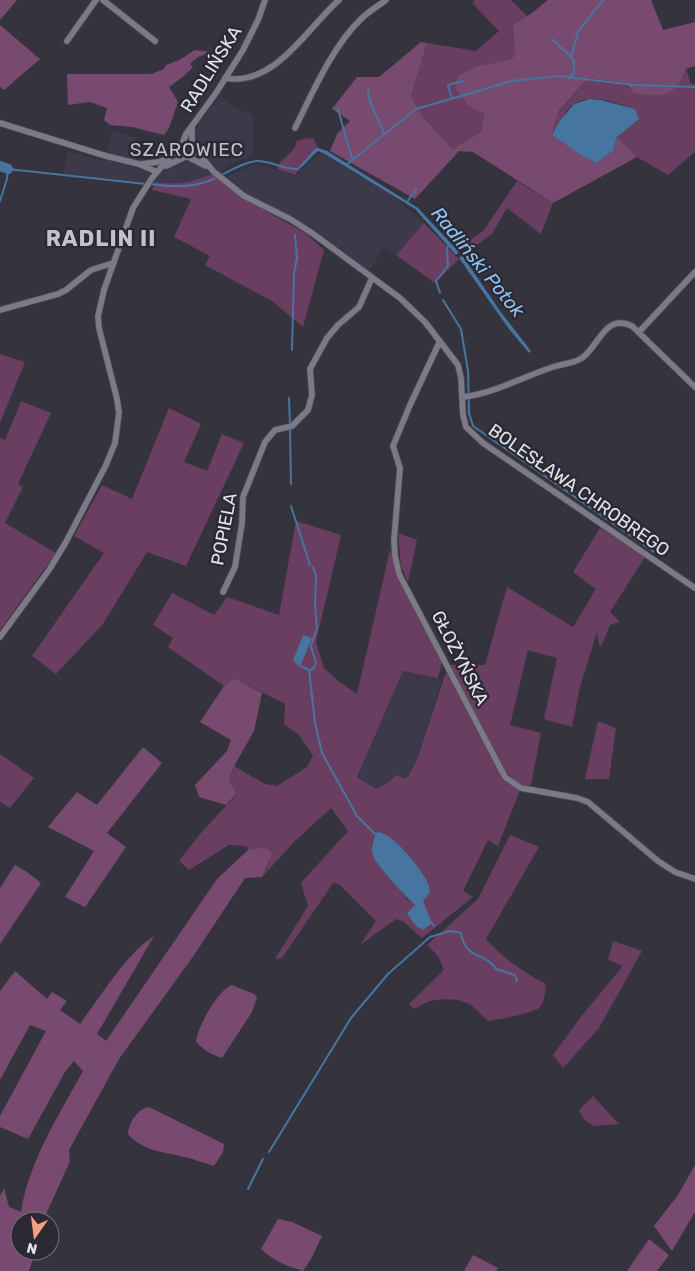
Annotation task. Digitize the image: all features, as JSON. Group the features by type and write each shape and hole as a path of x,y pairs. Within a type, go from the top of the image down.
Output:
{"street":[{"path":"67,41 96,0"},
{"path":"103,0 155,41"},
{"name":"RADLIŃSKA","path":"183,142 186,134 243,50 258,20 265,0"},
{"path":"225,78 238,80 269,69 290,52 327,10 339,0"},
{"path":"295,128 320,79 341,45 362,18 386,0"},
{"path":"0,123 106,156 139,164 157,172"},
{"name":"RADLIŃSKA","path":"192,126 194,146"},
{"path":"0,637 62,549 116,442 119,413 117,399 99,328 98,316 104,290 133,208 157,172 183,142 188,141 194,146 192,155 157,172"},
{"name":"BOLESŁAWA CHROBREGO","path":"194,146 212,170"},
{"path":"179,148 180,152 187,157"},
{"name":"BOLESŁAWA CHROBREGO","path":"187,157 212,170 244,196 290,219 312,233 411,307 458,365 460,378 467,397 463,416 466,427 482,443 695,588"},
{"path":"139,164 169,159"},
{"path":"0,310 58,294 91,270 113,264"},
{"path":"639,332 695,272"},
{"name":"POPIELA","path":"224,592 235,567 242,523 243,497 265,442 275,430 290,427 308,410 312,395 310,369 327,338 338,325 359,307 372,278"},
{"path":"467,397 582,358 609,326 626,323 639,332 695,387"},
{"name":"GŁOŻYŃSKA","path":"440,342 393,446 400,468 394,540 399,574 505,777 521,788 577,798 588,802 658,862 675,872 695,879"}],"shaded area":[{"path":"0,0 17,0 0,20"},
{"path":"475,0 511,0 528,17 513,25 515,53 512,59 478,66 455,88 468,106 484,112 481,132 453,149 423,117 411,96 427,43 476,51 499,31 472,3"},
{"path":"548,0 651,0 663,30 695,22 695,66 686,69 682,79 672,91 659,95 634,93 625,83 588,78 559,111 552,135 596,163 613,151 617,137 637,157 553,203 473,152 459,151 415,199 330,151 337,134 350,121 332,109 357,77 379,77 421,42 427,43 411,96 423,117 453,149 481,132 484,113 468,106 455,88 458,76 478,66 512,59 515,53 513,25"},
{"path":"0,25 40,59 4,90 0,87"},
{"path":"195,50 212,52 198,57 190,64 193,67 169,87 178,102 169,128 164,135 132,127 110,125 104,120 107,108 90,102 68,105 67,74 151,74 164,69 166,65 179,60"},
{"path":"686,69 691,84 695,84 695,152 668,175 637,157 617,137 638,119 635,109 604,100 589,99 581,101 574,104 568,110 552,135 559,112 588,78 625,83 628,88 683,77"},
{"path":"222,95 234,107 253,115 253,156 228,165 220,173 205,155 195,136 199,122"},
{"path":"112,131 137,138 132,159 107,153"},
{"path":"308,138 314,139 318,148 295,175 277,169 297,141"},
{"path":"68,151 149,171 150,174 144,183 63,174"},
{"path":"321,152 364,179 383,188 424,223 396,255 384,248 369,271 309,226 243,191 227,176 257,164 295,176"},
{"path":"180,162 192,162 212,174 196,181 173,184 155,182 161,173"},
{"path":"212,174 238,195 305,233 324,250 303,327 272,301 205,265 210,256 174,237 191,199 152,190 155,182 184,183"},
{"path":"517,181 553,203 541,234 507,208 492,234 464,254 459,248 484,230"},
{"path":"424,223 459,259 435,283 396,255"},
{"path":"0,354 25,362 0,423"},
{"path":"21,401 51,413 18,484 23,487 5,523 56,553 0,630 0,438 5,440"},
{"path":"169,408 201,424 184,462 207,471 222,434 244,443 186,566 147,552 103,624 56,674 32,656 104,553 74,536 102,485 132,499"},
{"path":"296,521 341,535 316,642 324,668 357,694 390,550 398,578 442,662 438,678 403,671 357,777 376,789 397,775 405,779 409,775 418,757 445,675 448,672 503,780 520,790 498,846 488,840 463,891 473,897 422,938 404,922 396,919 360,945 376,921 339,884 333,883 282,958 275,959 308,906 301,883 348,831 331,808 293,843 262,877 270,860 258,848 248,850 247,846 229,845 189,870 179,861 200,834 236,795 229,779 234,766 265,784 277,786 307,767 313,756 299,735 284,724 285,704 234,678 224,686 168,647 173,638 153,625 172,593 214,615 227,597 279,615","holes":["394,841 411,857 428,882 423,900 407,913 415,905 407,899 373,856 372,843"]},
{"path":"600,528 645,557 610,612 620,622 610,625 602,645 599,645 597,632 580,687 572,727 544,719 557,658 528,650 510,725 541,733 531,785 527,786 518,783 503,769 449,665 485,665 507,587 573,627 596,589 573,572"},
{"path":"398,533 417,540 408,582 401,566"},
{"path":"403,671 442,679 418,757 409,775 405,779 397,775 376,789 357,777"},
{"path":"234,678 262,693 254,731 233,768 229,779 236,794 226,805 199,797 195,785 227,751 231,740 200,722 224,686"},
{"path":"598,721 616,728 609,779 585,779"},
{"path":"143,747 162,763 107,833 126,847 85,907 65,897 94,851 48,827 77,792 97,805"},
{"path":"0,754 34,778 10,808 0,802"},
{"path":"510,835 539,847 486,939 514,964 546,984 542,1003 539,1008 529,1012 488,1021 470,1004 458,1000 429,1001 414,1009 409,1004 444,970 438,956 427,945 478,899"},
{"path":"268,849 272,854 262,877 245,878 192,958 119,1059 69,1150 70,1161 48,1211 21,1211 25,1193 38,1157 83,1071 74,1061 65,1072 28,1139 0,1127 0,1116 46,1031 30,1025 0,1080 0,991 15,971 47,999 52,992 67,1001 60,1010 80,1024 124,964 154,936 97,1034 106,1041 217,879 248,850"},
{"path":"15,865 41,883 0,944 0,888"},
{"path":"613,941 642,951 599,1028 563,1068 553,1055 583,1014 623,966 608,960"},
{"path":"232,985 254,994 257,998 252,1012 222,1058 208,1052 196,1042 200,1027 209,1010 226,988"},
{"path":"593,1096 619,1124 593,1126 584,1119 579,1110"},
{"path":"149,1107 224,1144 223,1152 214,1166 147,1148 134,1140 128,1134 130,1125 137,1114"},
{"path":"695,1165 695,1212 672,1251 654,1226 678,1195"},
{"path":"4,1188 9,1207 19,1211 10,1211 10,1261 32,1261 29,1271 0,1271 0,1196"},
{"path":"278,1219 292,1222 322,1236 303,1271 281,1263 261,1249"},
{"path":"649,1239 669,1255 657,1271 627,1271"},
{"path":"473,1255 498,1268 496,1271 464,1271"}],"water":[{"path":"589,99 601,100 635,109 639,119 617,137 613,151 596,163 552,135 559,122 574,104"},
{"path":"318,148 327,151 418,208 459,252 456,255 415,209 325,154 318,151 303,166 296,170"},
{"path":"462,255 500,311 531,351 529,353 509,329 459,258"},
{"path":"303,635 312,638 301,664 298,665 293,660"},
{"path":"377,832 391,838 398,844 428,882 430,892 423,901 432,923 423,930 416,926 407,913 415,905 392,881 373,856 372,847"}],"waterway":[{"path":"569,78 574,73 574,61 571,57 578,32 603,0"},
{"path":"552,39 571,57"},
{"path":"346,165 416,109 512,81 559,76 634,85 695,87"},
{"path":"452,99 448,85 463,81"},
{"path":"368,90 370,101 384,134"},
{"path":"338,109 353,159"},
{"path":"151,184 165,186 195,185 244,164 256,161 298,169"},
{"path":"0,166 8,169"},
{"path":"0,201 8,169 146,184"},
{"path":"407,202 416,189"},
{"path":"292,350 294,273 297,258 295,235"},
{"name":"Radliński Potok","path":"440,293 436,281 448,266 447,249 449,244"},
{"path":"443,300 461,329 468,371 469,413 473,426 654,552"},
{"path":"289,398 290,424"},
{"path":"290,429 291,484"},
{"path":"291,506 310,565"},
{"path":"313,567 316,575 315,606 317,628 311,646 316,663 313,669 309,670 315,723 322,753 357,816 376,835"},
{"path":"298,665 309,670"},
{"path":"269,1152 351,1018 388,974 430,937 450,931 461,933 463,942 471,952 491,963 496,969 515,975 517,981"},
{"path":"248,1189 263,1159"}],"district":[{"name":"SZAROWIEC","path":"187,149"},
{"name":"RADLIN II","path":"101,238"}]}
